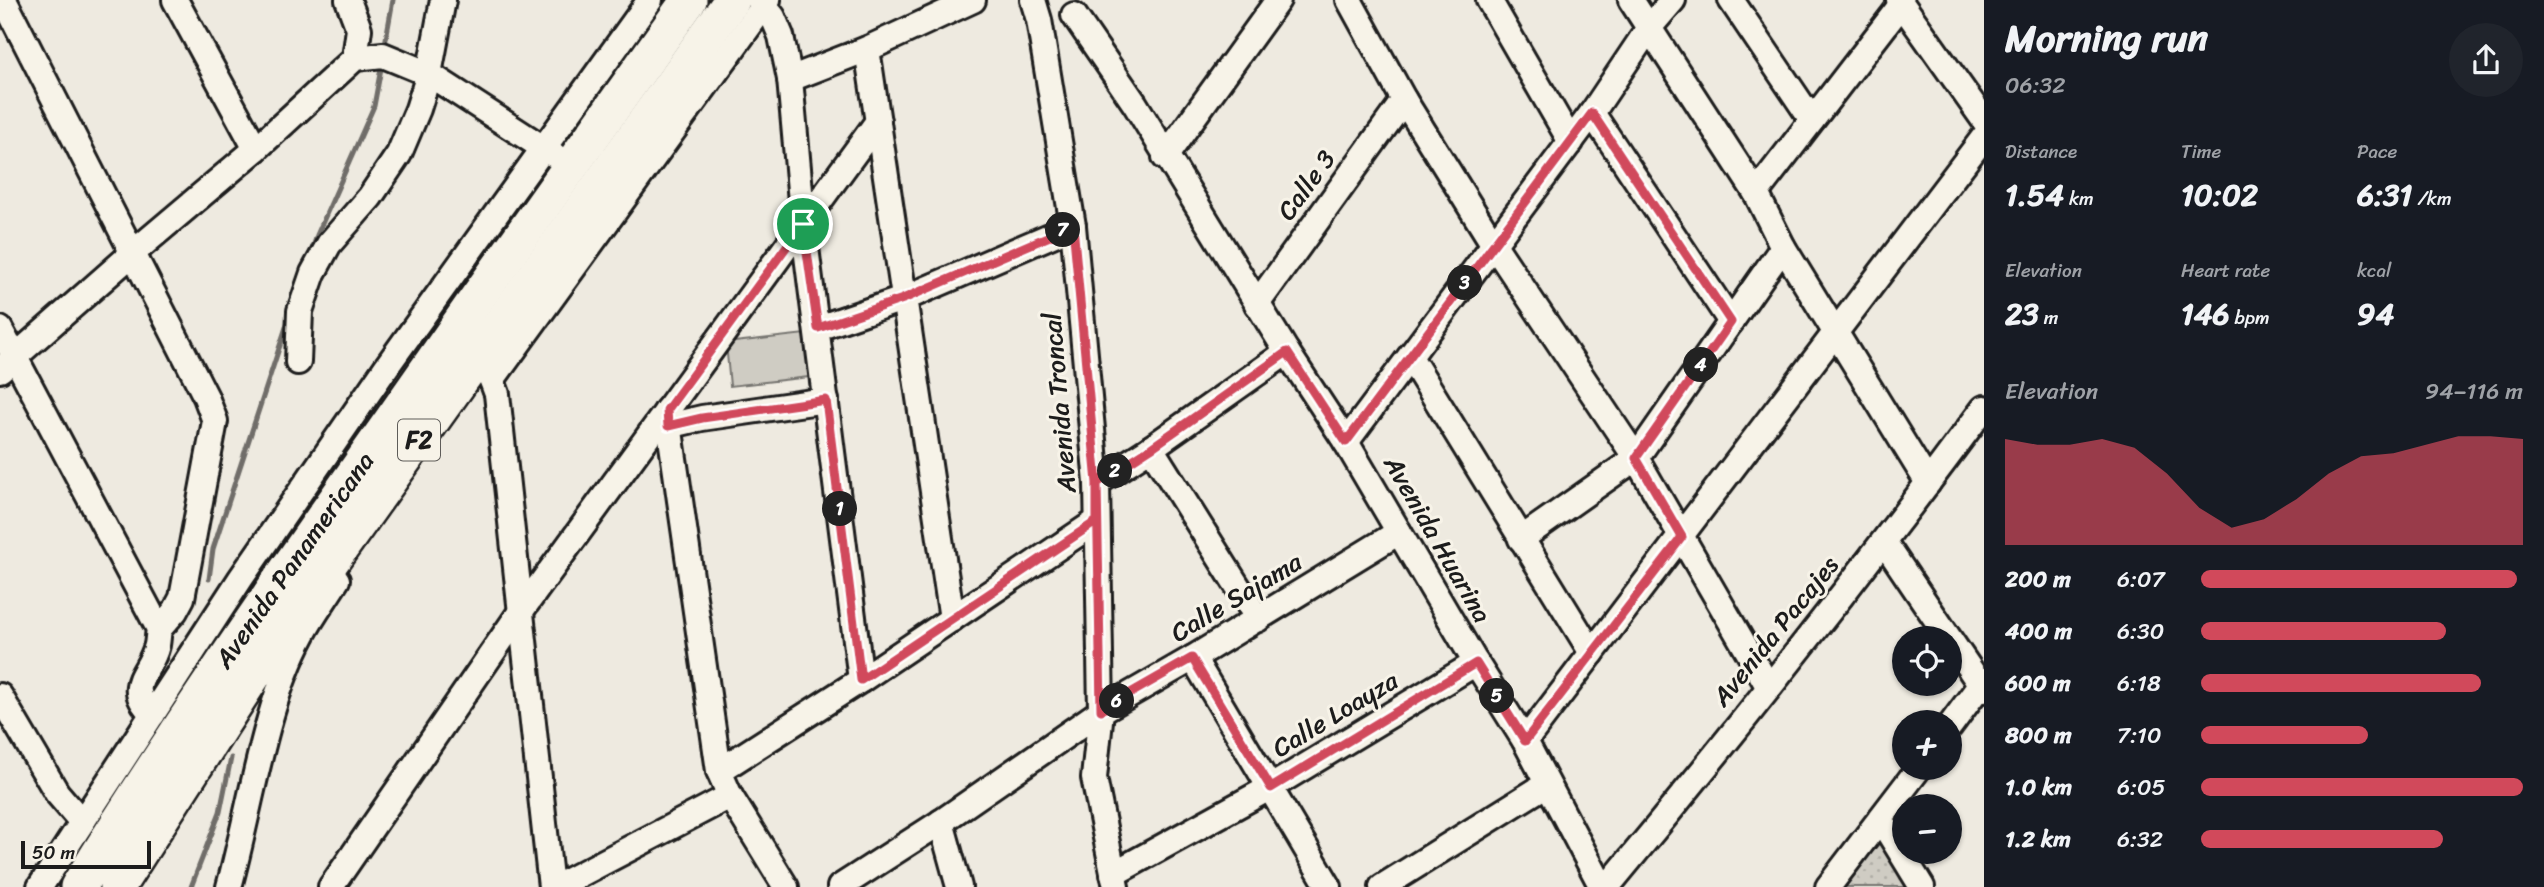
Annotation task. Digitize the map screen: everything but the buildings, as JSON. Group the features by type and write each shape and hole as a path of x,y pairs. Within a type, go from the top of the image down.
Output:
{"highway":[{"name":"Avenida Panamericana","path":"78,887 204,690 556,157 689,0"},
{"name":"Avenida Panamericana","path":"117,887 283,629 361,520 483,372 756,1"}],"street":[{"path":"4,0 134,252 206,397 215,421 182,598 175,611 159,629 157,646 140,679 138,695 153,715"},
{"path":"175,0 257,149"},
{"path":"348,0 359,29 355,58"},
{"path":"298,362 300,311 313,273 329,244 370,197 399,154 429,74 443,0"},
{"name":"Avenida Panamericana","path":"40,887 241,578 379,377 556,157 650,0"},
{"path":"790,79 867,49 973,0"},
{"path":"1165,156 1278,0"},
{"path":"1489,0 1571,142"},
{"path":"1631,0 1756,193 1783,247 1928,483"},
{"path":"1346,442 1571,142 1649,28 1673,0"},
{"path":"1731,0 1812,120"},
{"path":"756,1 773,17 781,36 790,79 803,224 861,680"},
{"path":"1756,193 1900,2 1984,120"},
{"path":"1359,6 1404,100 1493,245 1636,458 1768,686"},
{"path":"1036,10 1059,19 1079,8"},
{"name":"Avenida Huarina","path":"1079,8 1165,156 1346,442 1525,741 1605,887"},
{"name":"Avenida Troncal","path":"1036,10 1073,226 1097,483 1101,710 1094,778 1114,880"},
{"path":"867,49 952,619"},
{"path":"7,363 257,149 355,58 383,55 429,74 556,157"},
{"name":"Calle 3","path":"1257,304 1404,100"},
{"path":"1592,113 1731,322"},
{"path":"331,887 521,611 668,418 878,121"},
{"path":"1525,741 1837,334 1984,137"},
{"path":"818,328 903,299 1073,226"},
{"path":"1521,539 1636,458 1783,247"},
{"path":"0,329 7,363 159,629"},
{"path":"1097,483 1287,352"},
{"path":"1410,357 1592,653"},
{"path":"483,372 497,394 554,887 730,796"},
{"path":"668,418 702,418 826,400"},
{"name":"Avenida Pacajes","path":"1605,887 1682,796 1884,541 1984,408"},
{"path":"668,418 719,771 730,796 786,887"},
{"path":"1151,448 1258,619"},
{"name":"Avenida Panamericana","path":"229,887 271,718 286,674 303,635 352,556 361,520"},
{"path":"719,771 861,680 1097,521"},
{"name":"Calle Sajama","path":"840,887 942,822 1101,710 1258,619 1399,532"},
{"path":"1884,541 1983,684 1962,711"},
{"path":"1192,658 1329,887"},
{"name":"Calle Loayza","path":"1114,880 1476,663"},
{"path":"0,696 57,793 81,821"},
{"path":"1828,887 1910,780"},
{"path":"1382,887 1547,784"},
{"path":"1881,820 1922,887"},
{"path":"942,822 959,887"}],"shaded area":[{"path":"805,334 809,377 730,386 726,343"},
{"path":"1879,837 1892,858 1892,864 1896,864 1910,887 1838,887"}],"waterway":[{"path":"384,50 393,0"},
{"path":"310,256 374,106 382,63"},
{"path":"209,579 213,549 289,318"},
{"path":"191,887 220,812 231,758"}],"route":[{"path":"803,224 667,410 668,426 702,418 826,400 861,680 1097,521 1097,483 1287,352 1346,442 1592,113 1731,322 1636,458 1682,537 1525,741 1476,663 1271,788 1192,658 1101,710 1097,483 1073,226 903,299 818,328 803,224"}]}
